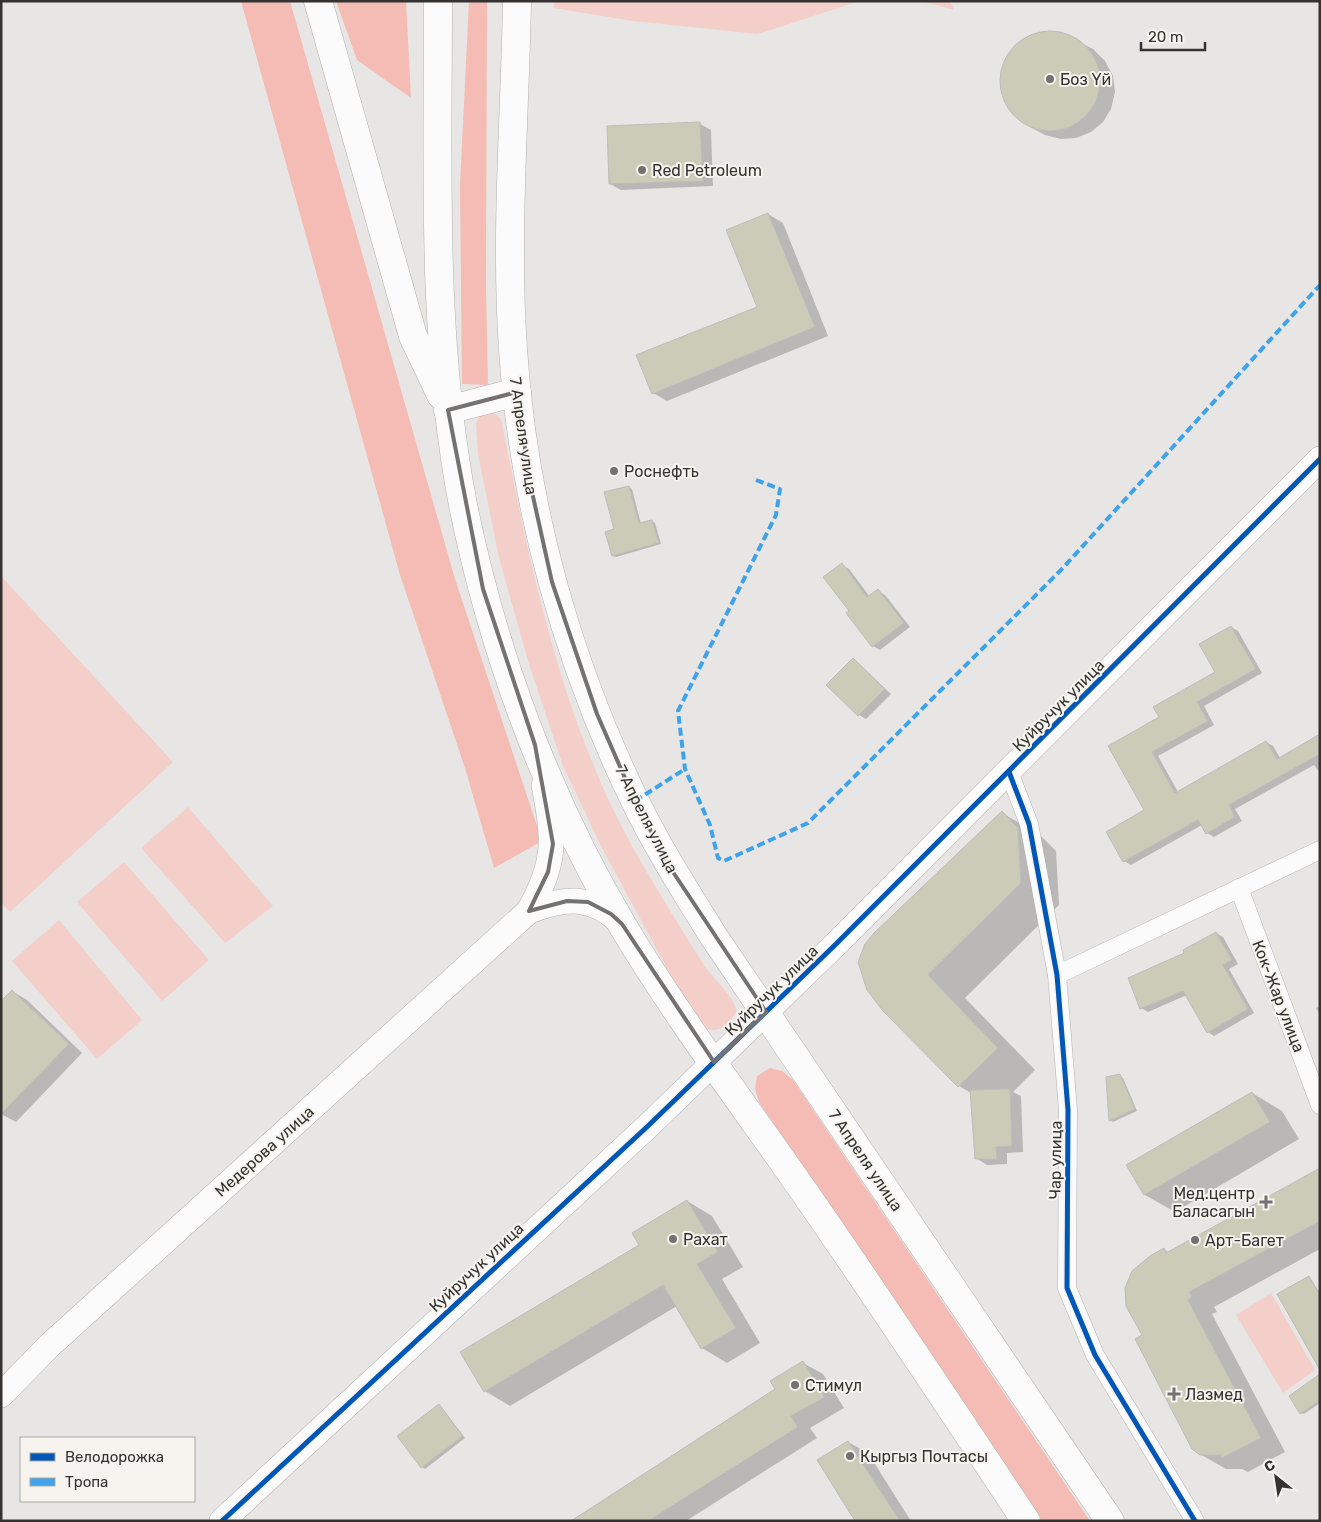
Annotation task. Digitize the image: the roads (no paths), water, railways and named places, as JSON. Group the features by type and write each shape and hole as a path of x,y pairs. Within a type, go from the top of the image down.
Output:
{"main road":[{"path":"318,1 413,336 448,410"},
{"path":"438,1 438,281 448,410 464,505 483,589 509,675 535,746 588,862 660,987 882,1305 1026,1521"},
{"name":"7 Апреля улица","path":"517,1 510,262 517,392 532,492 552,582 577,661 597,714 635,801 671,869 714,937 1110,1521"},
{"path":"448,410 517,392"}],"street":[{"name":"Куйручук улица","path":"222,1521 766,1012 1009,772 1320,459"},
{"name":"Медерова улица","path":"530,911 548,872 553,844 551,818 535,746"},
{"name":"Чар улица","path":"1009,772 1030,824 1057,975 1068,1110 1066,1288 1095,1355 1195,1521"},
{"path":"1057,975 1320,850"},
{"name":"Кок-Жар улица","path":"1239,888 1320,1104"},
{"name":"Медерова улица","path":"1,1395 50,1345 530,911 547,904 568,901 588,902 611,914 622,924"}],"place":[{"name":"Боз Үй","path":"1050,79"},
{"name":"Red Petroleum","path":"642,170"},
{"name":"Роснефть","path":"614,471"},
{"name":"Мед.центр Баласагын","path":"1266,1202"},
{"name":"Рахат","path":"673,1239"},
{"name":"Арт-Багет","path":"1195,1240"},
{"name":"Стимул","path":"795,1385"},
{"name":"Лазмед","path":"1174,1394"},
{"name":"Кыргыз Почтасы","path":"850,1456"}]}
